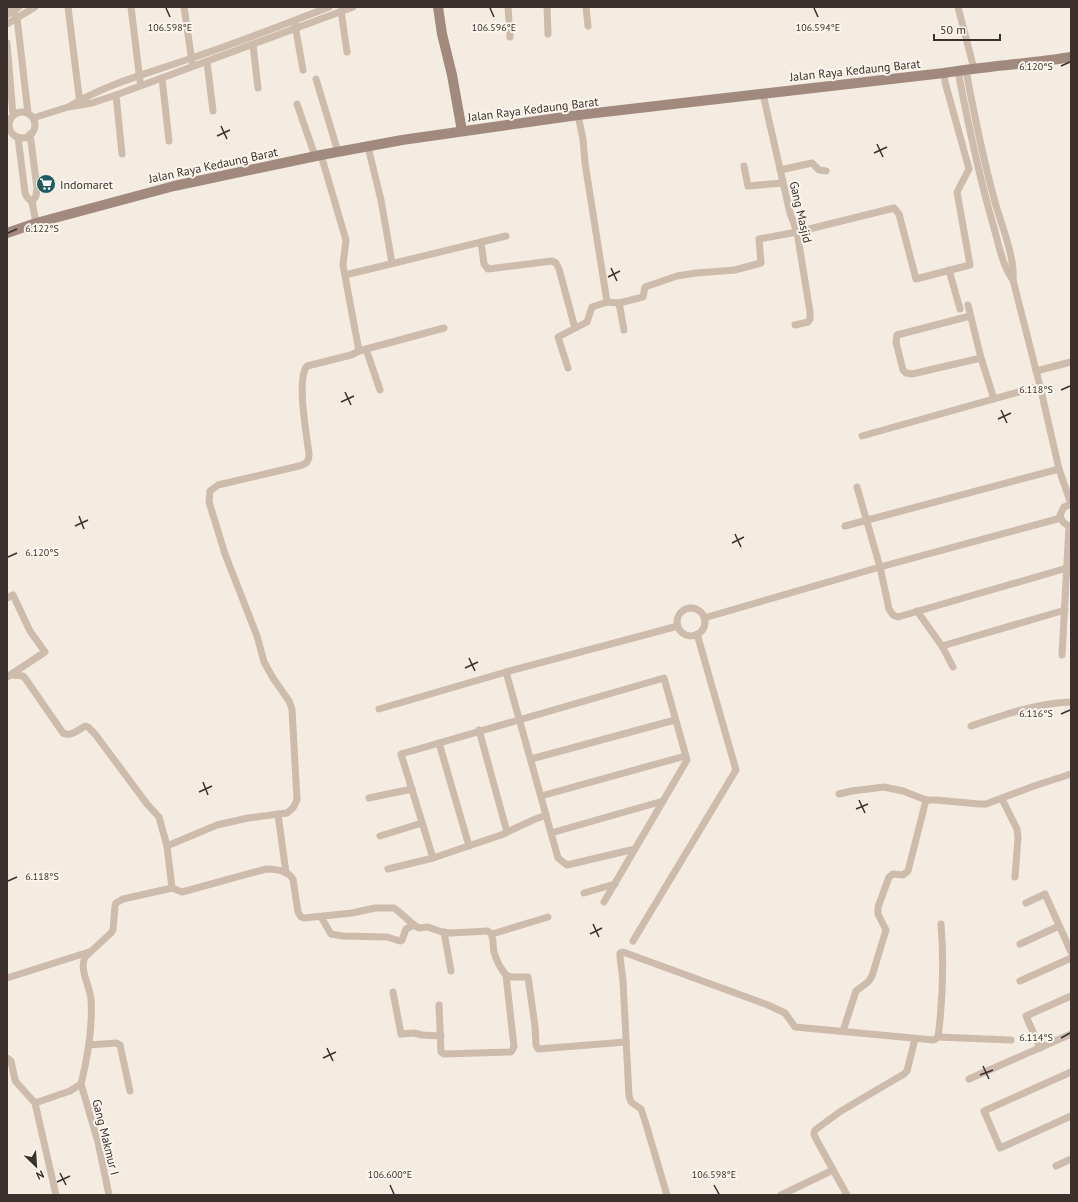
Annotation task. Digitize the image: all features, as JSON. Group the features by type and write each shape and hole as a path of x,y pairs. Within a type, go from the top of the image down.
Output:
{"street":[{"path":"7,24 35,7"},
{"path":"68,7 80,103"},
{"path":"131,7 140,85"},
{"path":"80,103 116,95 253,45 329,7"},
{"path":"13,115 18,112 23,112 30,116 68,107 139,77 294,25 353,7"},
{"path":"438,7 442,34 452,75 462,131"},
{"path":"508,7 510,37"},
{"path":"546,7 548,34"},
{"path":"586,7 588,26"},
{"path":"958,7 966,70 965,88 968,124 981,180 1002,254 1008,273 1013,280"},
{"path":"186,8 194,66"},
{"path":"12,10 17,18 20,38 30,116 34,126 30,134 26,137 18,137 14,135 9,127 9,123 13,115 7,42 20,38"},
{"path":"341,11 347,52"},
{"path":"294,25 303,70"},
{"path":"253,45 258,88"},
{"name":"Jalan Raya Kedaung Barat","path":"7,232 174,186 338,152 462,131 578,115 944,74 1071,57"},
{"path":"207,62 213,111"},
{"path":"568,368 558,337 587,322 592,307 607,302 619,303 643,297 645,287 677,276 735,270 761,263 759,239 797,232 894,208 899,214 916,279 970,265 956,192 969,169 944,74"},
{"path":"162,78 169,141"},
{"path":"316,79 338,152"},
{"path":"965,88 1010,252 1014,271 1013,280 1059,469 1071,504 1067,505 1061,511 1061,518 1063,522 1070,526 1062,655"},
{"name":"Gang Masjid","path":"763,94 790,213 797,232 810,312 810,319 808,322 795,325"},
{"path":"116,95 122,154"},
{"path":"297,104 318,156 346,240 343,265 345,274 363,350 380,390"},
{"path":"578,115 583,138 585,163 607,302"},
{"path":"30,134 36,188 36,196 32,202"},
{"path":"18,137 26,193 27,197 32,202 36,223"},
{"path":"368,147 381,200 392,263"},
{"path":"780,170 812,163 819,170 826,171"},
{"path":"744,166 748,186 783,183"},
{"path":"981,180 989,177"},
{"path":"345,274 506,236"},
{"path":"481,242 484,264 488,269 552,261 556,263 575,328"},
{"path":"949,270 960,309"},
{"path":"619,303 624,330"},
{"path":"968,305 981,358 994,399"},
{"path":"970,316 897,335 896,342 903,370 912,374 981,358"},
{"path":"167,846 217,826 248,818 290,811 296,800 292,709 289,701 264,662 257,636 225,554 209,502 210,491 218,485 299,466 309,460 304,421 303,389 305,367 318,362 351,355 363,350 444,328"},
{"path":"1036,371 1071,362"},
{"path":"862,436 1040,386"},
{"path":"845,526 1059,469"},
{"path":"857,487 880,567 890,609 893,615 898,617 1068,568"},
{"path":"704,618 880,567 1061,518"},
{"path":"7,598 13,595 30,631 45,652 10,676"},
{"path":"690,608 700,612 704,618 704,626 697,634 685,634 678,626 680,614 690,608"},
{"path":"942,646 1065,610"},
{"path":"917,611 942,646 954,667"},
{"path":"379,709 506,672 678,626"},
{"path":"633,941 736,770 697,634"},
{"path":"506,672 558,858 567,865 635,849"},
{"path":"10,676 23,676 25,678 63,734 68,735 87,726 95,734 147,804 159,817 167,846 172,888"},
{"path":"434,858 400,754 519,718 664,678 687,760 604,902"},
{"path":"971,726 998,716 1033,707 1071,702"},
{"path":"531,759 676,720"},
{"path":"479,730 507,832"},
{"path":"439,743 469,846"},
{"path":"541,796 686,756"},
{"path":"839,794 884,787 903,791 926,800 986,804 1071,774"},
{"path":"369,798 412,789"},
{"path":"1002,799 1017,829 1018,837 1015,877"},
{"path":"843,1031 856,991 868,982 872,976 886,933 886,927 878,914 878,907 889,877 893,874 903,875 908,871 926,800"},
{"path":"551,833 663,801"},
{"path":"278,814 286,873"},
{"path":"388,869 434,858 507,832 546,815"},
{"path":"380,836 422,823"},
{"path":"35,1103 70,1092 81,1084 92,1023 91,996 83,963 85,957 109,936 113,930 115,906 116,903 123,899 172,888 182,892 266,869 291,875 300,915 304,918 352,913 375,908 394,908 418,928 428,926 451,933 486,930 492,934 495,954 506,975 514,1047 511,1052 446,1055 441,1052 439,1005"},
{"path":"584,893 615,884"},
{"path":"1026,903 1045,894 1071,952"},
{"path":"321,917 331,934 343,936 386,937 400,941 402,940 406,929 414,925"},
{"path":"492,934 548,917"},
{"path":"938,1037 942,1002 943,964 941,924"},
{"path":"1020,944 1059,926"},
{"path":"444,932 451,972"},
{"path":"7,978 91,952"},
{"path":"667,1195 641,1109 631,1102 629,1096 623,981 620,957 622,952 768,1005 785,1013 795,1027 915,1039 934,1040 938,1037 1012,1040"},
{"path":"1020,981 1071,958"},
{"path":"506,975 511,977 528,977 535,1026 536,1045 538,1049 626,1042"},
{"path":"393,992 400,1034 414,1033 422,1036 440,1036"},
{"path":"1040,1048 1026,1016 1071,996"},
{"path":"969,1079 1071,1034"},
{"path":"847,1195 814,1135 814,1130 841,1111 904,1074 907,1071 915,1039"},
{"path":"89,1045 116,1043 120,1045 130,1091"},
{"path":"7,1058 11,1061 17,1084 35,1103 56,1195"},
{"path":"1071,1072 984,1111 1000,1148 1071,1116"},
{"name":"Gang Makmur I","path":"81,1084 98,1142 108,1195"},
{"path":"1056,1166 1071,1159"},
{"path":"780,1195 833,1170"}],"place":[{"name":"Indomaret","path":"46,184"}]}
